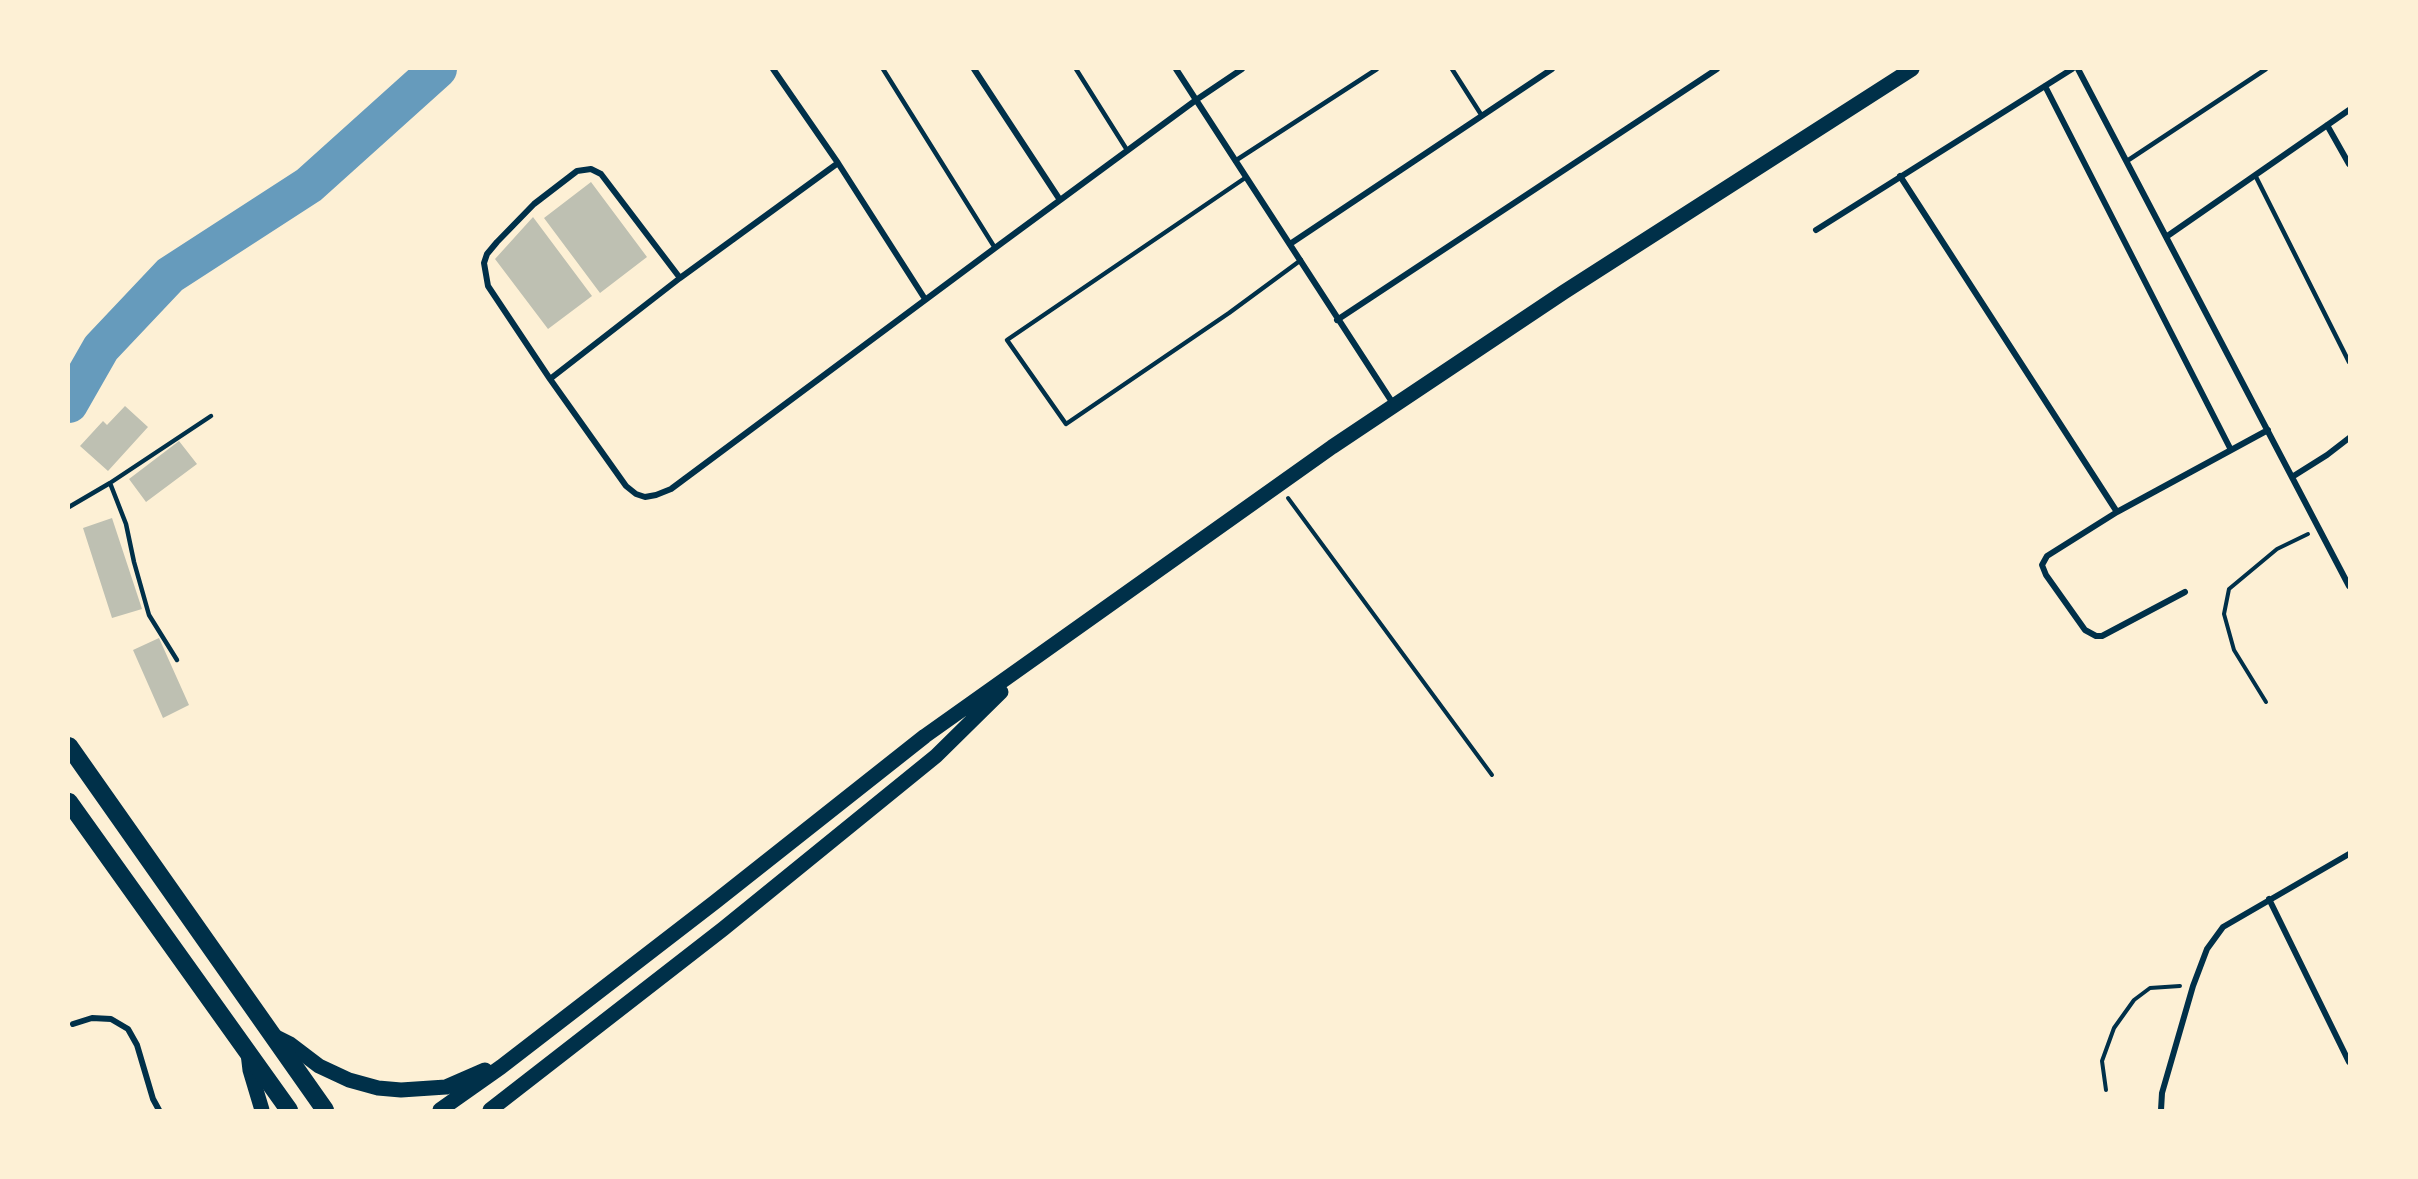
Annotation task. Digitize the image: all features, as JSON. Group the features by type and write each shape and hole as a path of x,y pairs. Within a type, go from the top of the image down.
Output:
{"highway":[{"path":"69,746 325,1110"},
{"path":"69,802 289,1110"}],"main road":[{"path":"440,1110 501,1067 715,902 925,736 1278,486 1394,405 1564,292 1912,69"},
{"path":"490,1110 723,929 936,756 1036,658"},
{"path":"272,1035 290,1044 319,1066 349,1080 378,1088 401,1090 446,1087 490,1068 501,1067"},
{"path":"248,1053 250,1070 261,1110"}],"street":[{"path":"773,69 838,163 925,299"},
{"path":"974,69 1060,200"},
{"path":"1176,69 1394,405"},
{"path":"680,278 601,174 591,169 577,171 534,204 497,242 487,254 484,263 488,286 550,379 626,486 636,494 645,497 671,489 1127,150 1242,69"},
{"path":"1290,244 1552,69"},
{"path":"1337,320 1717,69"},
{"path":"1816,230 2072,69"},
{"path":"2078,69 2348,581"},
{"path":"2045,86 2230,450"},
{"path":"2166,237 2349,110"},
{"path":"2327,124 2349,164"},
{"path":"550,379 680,278 838,163"},
{"path":"1900,176 2117,512"},
{"path":"2185,592 2102,636 2096,636 2085,630 2046,576 2042,564 2047,555 2117,512 2268,430"},
{"path":"2292,477 2349,438"},
{"path":"2161,1110 2162,1093 2193,986 2207,949 2223,927 2349,854"},
{"path":"2269,899 2349,1062"},
{"path":"73,1024 92,1018 111,1019 128,1029 137,1045 153,1099 159,1110"}],"lane":[{"path":"883,69 994,248"},
{"path":"1076,69 1127,150"},
{"path":"1235,161 1377,69"},
{"path":"1452,69 1482,116"},
{"path":"2127,161 2266,69"},
{"path":"2255,175 2349,362"},
{"path":"1245,178 1007,340 1066,424 1229,313 1301,260"},
{"path":"69,507 110,483 211,416"},
{"path":"110,483 126,524 149,615 177,660"}],"path":[{"path":"1278,486 1492,775"},
{"path":"2266,702 2234,650 2224,614 2229,589 2277,549 2319,528"},
{"path":"2106,1090 2102,1061 2114,1028 2134,1000 2150,988 2193,986"}],"building":[{"path":"591,182 647,257 600,293 544,218"},
{"path":"533,217 592,296 548,329 495,259"},
{"path":"125,406 148,427 108,471 80,446 103,421 107,425"},
{"path":"179,441 197,464 146,502 129,479"},
{"path":"112,518 142,609 112,618 83,528"},
{"path":"159,638 189,705 163,718 133,650"}],"waterway":[{"path":"69,404 101,348 170,275 309,185 438,69"}]}
